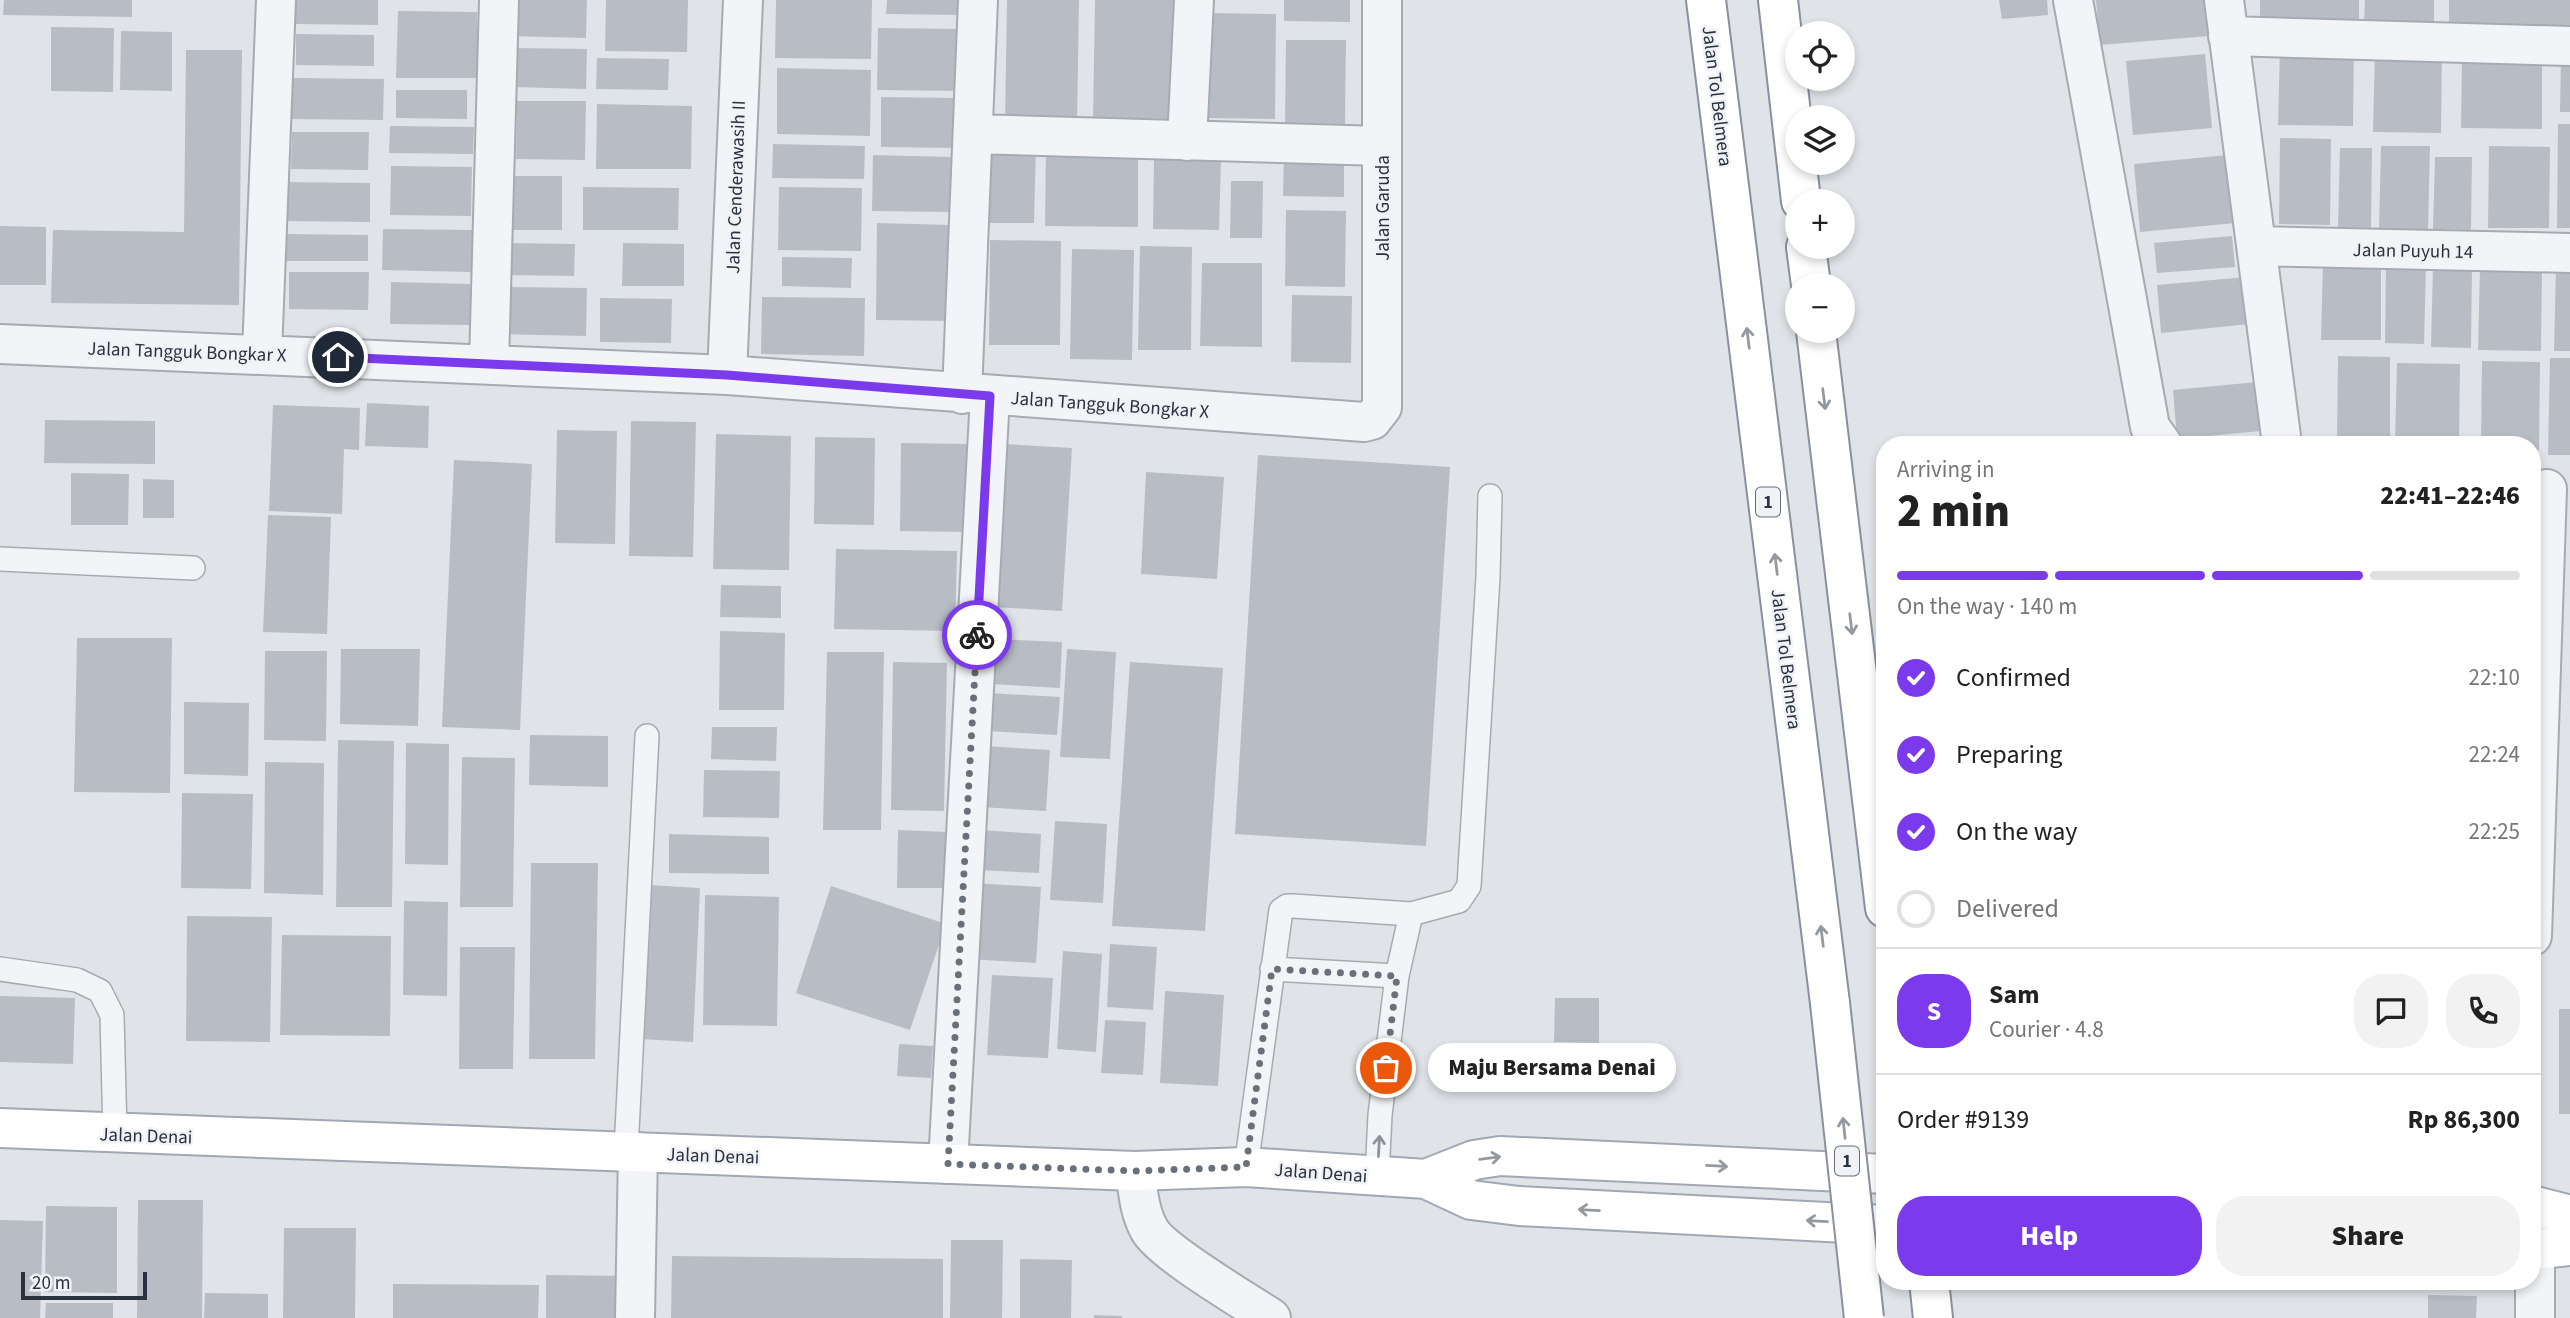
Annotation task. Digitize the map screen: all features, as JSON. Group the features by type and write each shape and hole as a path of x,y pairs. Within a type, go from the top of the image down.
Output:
{"main road":[{"name":"Jalan Tol Belmera","path":"1706,0 1830,1003 1864,1318"},
{"path":"1778,0 1800,189"},
{"path":"1817,343 1876,833"},
{"name":"Jalan Denai","path":"0,1128 1135,1171 1246,1167 1426,1179 1472,1200 1519,1206 1876,1225"},
{"name":"Jalan Denai","path":"1426,1179 1474,1160 1500,1156 1876,1174"},
{"path":"2541,1207 2570,1215"},
{"path":"1929,1290 1933,1318"}],"street":[{"path":"262,354 276,0"},
{"path":"489,364 499,0"},
{"name":"Jalan Cenderawasih II","path":"727,375 743,0"},
{"path":"948,1164 976,395 973,134 978,0"},
{"path":"1187,141 1194,0"},
{"name":"Jalan Garuda","path":"1378,414 1382,407 1382,0"},
{"path":"2073,0 2150,427 2155,436"},
{"path":"2281,436 2226,18 2570,46"},
{"path":"973,134 1382,146"},
{"name":"Jalan Puyuh 14","path":"2256,247 2570,253"},
{"name":"Jalan Tangguk Bongkar X","path":"0,344 727,375 1364,422 1372,420 1378,414"},
{"path":"2541,712 2550,488"},
{"path":"632,1152 635,1318"},
{"path":"1135,1171 1142,1212 1150,1231 1164,1247 1271,1318"},
{"path":"2535,1318 2538,1290"}],"lane":[{"path":"1246,1167 1281,910 1287,906 1411,914 1459,901 1469,886 1488,577 1490,496"},
{"path":"0,559 194,568"},
{"path":"632,1152 647,736"},
{"path":"1377,1177 1380,1115 1397,976 1411,914"},
{"path":"1272,969 1397,976"},
{"path":"0,970 77,979 100,991 112,1015 115,1134"}],"building":[{"path":"4,0 132,0 132,17 3,15"},
{"path":"295,0 378,0 378,25 295,24"},
{"path":"504,0 587,0 586,38 503,36"},
{"path":"606,0 688,0 687,52 605,51"},
{"path":"776,0 872,0 871,59 775,58"},
{"path":"887,0 964,0 964,15 886,14"},
{"path":"1007,0 1079,0 1077,125 1005,124"},
{"path":"1095,0 1185,0 1184,119 1093,118"},
{"path":"1284,0 1350,0 1350,22 1284,21"},
{"path":"1999,0 2047,0 2048,15 2002,19"},
{"path":"2096,0 2206,0 2209,36 2100,45"},
{"path":"2260,0 2359,0 2359,21 2260,19"},
{"path":"2365,0 2434,0 2434,22 2364,21"},
{"path":"2449,0 2570,0 2570,30 2449,29"},
{"path":"398,11 477,12 477,78 396,78"},
{"path":"1209,13 1276,14 1275,119 1207,118"},
{"path":"51,27 114,28 113,92 51,91"},
{"path":"878,28 963,29 962,91 877,90"},
{"path":"121,31 172,32 172,91 120,90"},
{"path":"296,34 374,35 374,66 296,65"},
{"path":"1286,40 1346,40 1345,124 1285,123"},
{"path":"2280,47 2354,48 2353,126 2278,125"},
{"path":"514,48 587,49 586,89 513,87"},
{"path":"2375,49 2442,50 2441,133 2373,132"},
{"path":"186,50 242,50 239,305 51,303 53,230 184,232"},
{"path":"2205,54 2212,128 2133,135 2126,61"},
{"path":"2561,55 2570,55 2570,112 2560,112"},
{"path":"2462,57 2542,57 2542,129 2461,128"},
{"path":"597,58 669,59 668,90 596,89"},
{"path":"777,68 871,70 870,136 777,134"},
{"path":"292,78 384,79 383,120 291,119"},
{"path":"396,90 467,90 467,119 396,118"},
{"path":"881,97 959,98 958,148 881,147"},
{"path":"517,101 586,101 585,160 516,159"},
{"path":"597,104 692,106 691,169 596,169"},
{"path":"2558,124 2570,124 2570,228 2557,228"},
{"path":"390,126 474,127 473,154 389,153"},
{"path":"292,132 369,132 368,170 291,169"},
{"path":"2280,138 2331,139 2330,225 2279,224"},
{"path":"773,144 865,146 864,179 772,178"},
{"path":"988,146 1036,146 1034,223 988,223"},
{"path":"2381,146 2430,146 2428,230 2379,230"},
{"path":"2489,146 2550,147 2549,228 2488,228"},
{"path":"1046,147 1138,148 1138,227 1045,226"},
{"path":"2340,148 2372,148 2371,228 2338,227"},
{"path":"1284,150 1344,150 1344,197 1283,196"},
{"path":"873,155 951,157 950,212 872,211"},
{"path":"2228,155 2235,223 2140,232 2134,164"},
{"path":"2435,157 2472,157 2471,230 2433,229"},
{"path":"1154,158 1221,159 1219,230 1153,229"},
{"path":"391,166 472,167 471,216 390,215"},
{"path":"501,176 562,176 562,230 500,230"},
{"path":"1231,181 1263,181 1262,238 1230,238"},
{"path":"280,182 370,183 370,222 279,221"},
{"path":"583,187 679,188 678,230 583,230"},
{"path":"779,187 862,188 861,251 778,250"},
{"path":"1286,210 1346,211 1345,287 1285,286"},
{"path":"877,223 950,225 950,321 876,320"},
{"path":"0,226 46,227 46,285 0,285"},
{"path":"383,229 472,230 472,272 382,270"},
{"path":"286,234 368,235 368,261 286,261"},
{"path":"2232,236 2235,267 2157,273 2154,243"},
{"path":"990,240 1061,241 1060,345 989,345"},
{"path":"508,243 575,244 574,276 508,275"},
{"path":"623,243 684,244 684,286 622,286"},
{"path":"1140,246 1192,247 1191,350 1138,350"},
{"path":"1072,249 1134,250 1132,360 1070,359"},
{"path":"782,257 852,258 851,288 782,286"},
{"path":"2323,261 2381,261 2381,340 2321,340"},
{"path":"1202,263 1262,263 1262,347 1200,346"},
{"path":"2386,265 2426,265 2424,344 2385,343"},
{"path":"2556,265 2570,265 2570,351 2554,351"},
{"path":"2433,267 2472,268 2471,348 2431,347"},
{"path":"2480,268 2542,269 2541,351 2478,350"},
{"path":"289,272 369,272 368,310 289,309"},
{"path":"2246,277 2250,324 2161,333 2157,285"},
{"path":"391,282 470,284 470,325 390,324"},
{"path":"501,287 587,288 586,336 500,334"},
{"path":"1292,295 1352,296 1351,363 1291,362"},
{"path":"762,297 865,298 864,356 761,354"},
{"path":"600,298 672,299 671,343 600,342"},
{"path":"2338,356 2390,357 2390,436 2337,436"},
{"path":"2550,358 2570,358 2570,455 2548,455"},
{"path":"2482,361 2540,362 2539,436 2481,436"},
{"path":"2397,363 2460,364 2459,436 2395,436"},
{"path":"2257,382 2261,431 2177,436 2173,390"},
{"path":"367,403 429,406 428,448 365,446"},
{"path":"273,405 360,408 359,450 344,449 342,514 269,511"},
{"path":"45,420 155,421 155,464 44,463"},
{"path":"631,421 696,422 693,557 629,556"},
{"path":"557,430 617,431 615,544 555,543"},
{"path":"716,434 791,436 789,570 713,569"},
{"path":"815,437 875,438 874,525 814,524"},
{"path":"901,443 971,444 969,532 900,531"},
{"path":"1004,444 1072,448 1062,611 994,607"},
{"path":"1258,455 1450,467 1426,846 1235,834"},
{"path":"454,460 532,464 520,730 442,727"},
{"path":"1146,472 1224,477 1217,579 1141,574"},
{"path":"71,473 129,474 128,525 71,525"},
{"path":"143,479 174,480 174,518 143,518"},
{"path":"268,515 331,517 327,634 263,632"},
{"path":"836,549 957,551 955,631 834,629"},
{"path":"721,585 781,586 781,618 720,617"},
{"path":"720,631 785,633 784,710 719,710"},
{"path":"77,638 172,638 170,793 74,792"},
{"path":"994,639 1062,642 1060,688 992,684"},
{"path":"341,649 420,649 418,726 340,724"},
{"path":"1067,649 1116,652 1110,759 1060,757"},
{"path":"265,651 327,651 326,741 264,740"},
{"path":"827,652 884,652 881,830 823,830"},
{"path":"893,662 947,663 944,811 891,810"},
{"path":"1130,662 1223,668 1205,931 1112,926"},
{"path":"989,693 1060,697 1057,735 987,731"},
{"path":"184,702 249,703 248,776 184,774"},
{"path":"712,727 777,727 776,761 711,759"},
{"path":"530,735 608,736 608,787 529,785"},
{"path":"338,740 394,741 392,907 336,907"},
{"path":"406,743 449,744 448,865 405,864"},
{"path":"984,746 1050,750 1046,811 981,807"},
{"path":"462,757 515,758 513,907 460,907"},
{"path":"265,762 324,763 323,895 264,893"},
{"path":"704,770 780,771 779,818 703,817"},
{"path":"182,793 253,794 251,889 181,888"},
{"path":"1055,821 1107,824 1103,903 1050,900"},
{"path":"898,830 947,832 946,888 897,888"},
{"path":"979,830 1041,834 1039,873 977,870"},
{"path":"669,834 769,837 769,874 669,873"},
{"path":"531,863 598,863 595,1059 529,1059"},
{"path":"973,883 1041,887 1036,963 968,959"},
{"path":"648,885 700,888 693,1042 640,1039"},
{"path":"831,886 946,924 910,1030 796,993"},
{"path":"705,895 779,897 777,1026 703,1025"},
{"path":"404,901 448,902 447,996 403,995"},
{"path":"187,916 272,917 270,1042 186,1041"},
{"path":"282,935 391,936 390,1036 280,1035"},
{"path":"1110,944 1157,947 1153,1010 1107,1007"},
{"path":"460,947 515,947 513,1069 459,1069"},
{"path":"1063,951 1102,954 1096,1052 1057,1049"},
{"path":"992,975 1053,978 1048,1058 987,1055"},
{"path":"1165,991 1224,995 1218,1086 1160,1083"},
{"path":"0,996 75,998 73,1064 0,1062"},
{"path":"1555,998 1599,998 1599,1043 1554,1042"},
{"path":"2559,1009 2570,1009 2570,1114 2559,1114"},
{"path":"1105,1020 1146,1022 1143,1075 1101,1073"},
{"path":"899,1044 933,1046 931,1078 897,1076"},
{"path":"138,1200 203,1200 202,1318 137,1318"},
{"path":"46,1206 117,1207 117,1293 45,1292"},
{"path":"0,1220 43,1221 40,1318 0,1318"},
{"path":"284,1228 356,1228 355,1318 283,1318"},
{"path":"951,1240 1003,1240 1002,1318 950,1318"},
{"path":"672,1256 943,1259 943,1318 671,1318"},
{"path":"1020,1259 1072,1260 1071,1318 1020,1318"},
{"path":"546,1275 633,1276 633,1318 546,1318"},
{"path":"393,1284 539,1285 538,1318 393,1318"},
{"path":"205,1293 268,1294 268,1318 204,1318"},
{"path":"2428,1295 2477,1296 2476,1318 2428,1318"},
{"path":"46,1303 113,1303 113,1318 45,1318"},
{"path":"1094,1315 1122,1316 1122,1318 1094,1318"}],"way so far":[{"path":"977,635 948,1164 1135,1171 1246,1167 1272,969 1397,976 1386,1068"}],"place":[{"name":"Maju Bersama Denai","path":"1386,1068"}],"route":[{"path":"338,357 727,375 990,396 977,635"}]}
